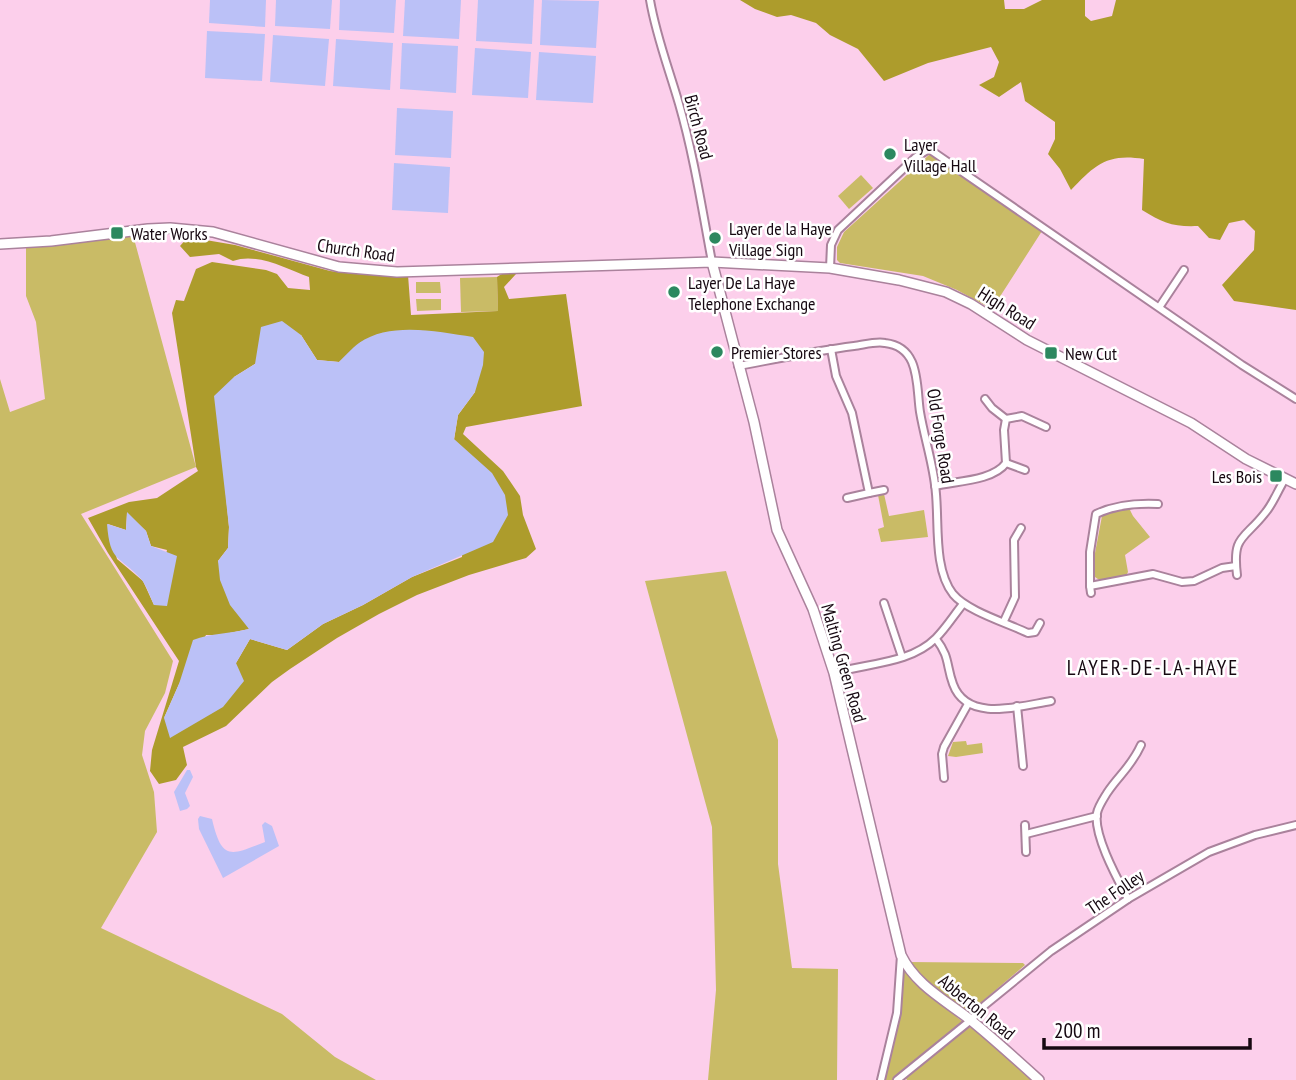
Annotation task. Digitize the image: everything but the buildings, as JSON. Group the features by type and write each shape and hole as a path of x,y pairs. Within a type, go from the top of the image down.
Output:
{"main road":[{"name":"Church Road","path":"0,244 165,228 213,232 339,267 397,272 712,262"},
{"name":"High Road","path":"712,262 830,268 921,285 958,297 1027,340 1191,423 1246,459 1296,484"},
{"name":"Malting Green Road","path":"712,262 754,422 777,530 813,608 834,673 901,955"},
{"name":"Abberton Road","path":"901,955 917,978 942,1001 971,1020 1038,1080"}],"street":[{"name":"Birch Road","path":"650,0 690,148 712,262"},
{"path":"830,268 831,245 838,230 916,157 929,149 1242,365 1296,399"},
{"path":"1160,306 1184,270"},
{"name":"Old Forge Road","path":"738,366 885,342 905,352 913,362 917,374 920,408 935,485 939,545 945,579 952,593 963,604"},
{"path":"831,349 836,376 852,413 869,493"},
{"path":"985,399 1006,419"},
{"path":"1006,419 1022,416 1046,427"},
{"path":"935,485 999,471 1006,463 1006,419"},
{"path":"1006,463 1025,470"},
{"path":"970,479 971,487"},
{"path":"1237,575 1236,548 1240,538 1267,511 1285,480"},
{"path":"847,498 884,490"},
{"path":"1158,504 1121,506 1093,514 1091,590 1153,574 1182,582 1195,581 1222,568 1236,566"},
{"path":"1004,621 1015,597 1014,540 1021,528"},
{"path":"884,603 902,657"},
{"path":"834,673 919,651 936,639 963,604 1028,634 1035,632 1040,624"},
{"path":"936,639 947,655 956,692 968,704 980,709 1051,701"},
{"path":"944,778 944,747 968,704"},
{"path":"1017,706 1023,766"},
{"path":"1129,899 1112,870 1097,816 1107,793 1128,770 1141,745"},
{"path":"1026,834 1097,816"},
{"path":"1025,825 1026,852"},
{"name":"The Folley","path":"898,1079 1051,951 1129,899 1209,852 1245,838 1296,825"},
{"name":"Malting Green Road","path":"881,1080 897,1013 901,955"},
{"path":"884,1071 898,1079"}],"shaded area":[{"path":"740,0 1004,0 1005,9 1024,9 1042,0 1085,0 1085,16 1091,21 1112,16 1116,0 1296,0 1296,310 1234,301 1222,285 1254,250 1255,231 1244,220 1229,223 1220,240 1209,238 1198,226 1168,223 1142,210 1144,159 1120,158 1103,163 1071,190 1048,154 1055,139 1055,122 1025,101 1021,82 999,97 979,85 994,77 999,62 991,47 928,63 884,81 858,49 830,35 816,23 791,15 777,17"},
{"path":"930,154 1042,231 992,309 923,276 840,263 837,260 837,247 844,232"},
{"path":"861,175 873,188 849,209 838,196"},
{"path":"133,235 196,467 81,514 173,661 165,693 145,731 142,755 154,792 157,832 101,928 282,1014 335,1057 376,1080 0,1080 0,379 10,412 45,399 36,322 26,296 26,248"},
{"path":"188,237 235,245 330,271 408,275 411,315 498,311 497,277 506,273 516,274 504,287 509,299 566,294 582,406 466,427 463,434 503,471 520,496 523,515 536,549 526,558 469,575 417,595 337,638 272,682 226,726 183,747 187,765 176,780 159,784 150,771 152,750 179,661 88,518 129,502 157,498 198,471 172,313 176,300 184,301 196,269 212,262 266,270 277,274 288,288 310,290 309,277 272,263 252,259 233,261 219,254 190,257 180,246","holes":["415,330 473,338 475,392 458,415 454,440 467,452 462,557 412,577 323,624 287,650 250,639 236,663 164,718 206,635 249,629 218,561 228,548 229,527 222,454 234,377 301,335 317,360 339,362 361,342","127,513 146,531 151,546 167,550 154,605 143,581 117,559 108,524 126,530"]},
{"path":"497,277 498,311 461,312 460,278"},
{"path":"416,282 440,282 441,293 416,293"},
{"path":"416,299 441,299 441,310 417,311"},
{"path":"884,494 889,516 924,510 928,537 881,542 878,529 884,527 878,495"},
{"path":"1132,506 1130,510 1133,516 1150,537 1125,555 1128,572 1126,576 1102,581 1095,577 1095,553 1102,516 1104,513"},
{"path":"726,571 778,740 778,864 792,968 838,969 837,1080 708,1080 716,990 712,827 645,581"},
{"path":"966,741 967,745 982,743 983,753 948,756 953,742"},
{"path":"908,962 1025,965 970,1012 964,1011 921,979"},
{"path":"904,969 964,1023 894,1080 884,1080 901,1006"},
{"path":"967,1027 973,1028 1032,1080 907,1080 904,1076"}],"water":[{"path":"210,0 266,0 265,27 209,23"},
{"path":"276,0 332,0 330,29 275,26"},
{"path":"340,0 396,0 394,33 339,30"},
{"path":"405,0 461,0 459,39 403,36"},
{"path":"478,0 534,0 532,44 476,41"},
{"path":"542,0 599,1 596,48 540,45"},
{"path":"207,31 265,34 262,81 205,78"},
{"path":"273,35 329,39 325,86 270,82"},
{"path":"336,39 393,43 390,90 333,86"},
{"path":"402,43 458,46 456,93 400,89"},
{"path":"475,48 531,52 528,98 472,95"},
{"path":"539,52 596,56 593,103 536,100"},
{"path":"397,108 453,111 451,158 395,155"},
{"path":"394,163 450,167 448,213 392,210"},
{"path":"282,321 301,335 317,360 339,362 359,343 385,332 415,330 473,337 484,352 483,365 475,392 458,415 454,439 492,473 505,495 508,515 493,542 412,577 323,624 287,650 250,639 236,663 244,681 223,707 170,738 164,718 179,684 193,640 249,629 230,605 220,580 218,561 228,548 229,527 214,396 234,377 255,364 261,327"},
{"path":"127,512 146,531 151,546 177,556 167,606 154,605 143,582 117,557 110,546 107,524 126,530"},
{"path":"187,770 190,770 193,777 185,793 190,806 180,811 174,792"},
{"path":"200,816 212,819 220,843 230,852 265,842 262,825 265,822 272,826 279,846 223,878 199,829"}],"place":[{"name":"Layer Village Hall","path":"890,154"},
{"name":"Water Works","path":"117,233"},
{"name":"Layer de la Haye Village Sign","path":"715,238"},
{"name":"Layer De La Haye Telephone Exchange","path":"674,292"},
{"name":"Premier Stores","path":"717,352"},
{"name":"New Cut","path":"1051,353"},
{"name":"Les Bois","path":"1276,476"}],"district":[{"name":"LAYER-DE-LA-HAYE","path":"1153,667"}]}
